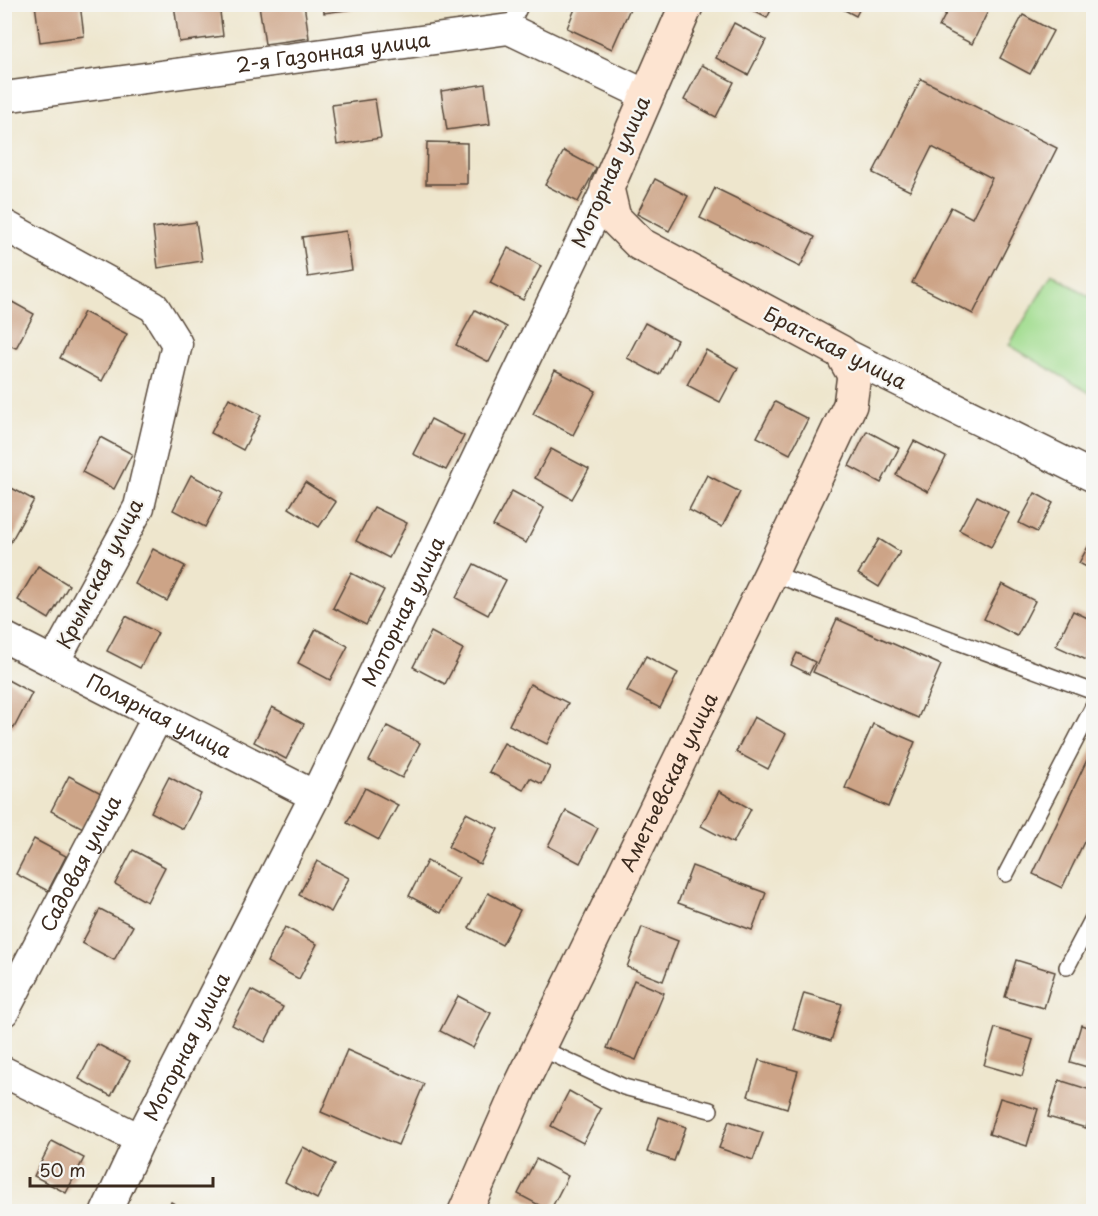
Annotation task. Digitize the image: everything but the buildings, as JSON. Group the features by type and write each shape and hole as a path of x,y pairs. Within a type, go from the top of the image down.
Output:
{"street":[{"name":"Моторная улица","path":"106,1212 140,1139 315,796 607,188 687,4"},
{"name":"2-я Газонная улица","path":"4,97 515,17 646,95"},
{"name":"Братская улица","path":"607,188 614,218 640,244 841,352 1094,477"},
{"name":"Крымская улица","path":"4,225 154,307 177,344 139,507 54,662"},
{"name":"Аметьевская улица","path":"465,1212 540,1045 771,573 850,405 854,375 841,352"},
{"name":"Полярная улица","path":"4,637 315,796"},
{"name":"Садовая улица","path":"4,1011 158,716"},
{"path":"4,1072 140,1139"}],"lane":[{"path":"771,573 1094,692"},
{"path":"1006,874 1094,705"},
{"path":"1067,967 1094,916"},
{"path":"540,1045 555,1055 624,1087 710,1110"}],"green space":[{"path":"1052,274 1093,299 1093,395 1009,345"}]}
